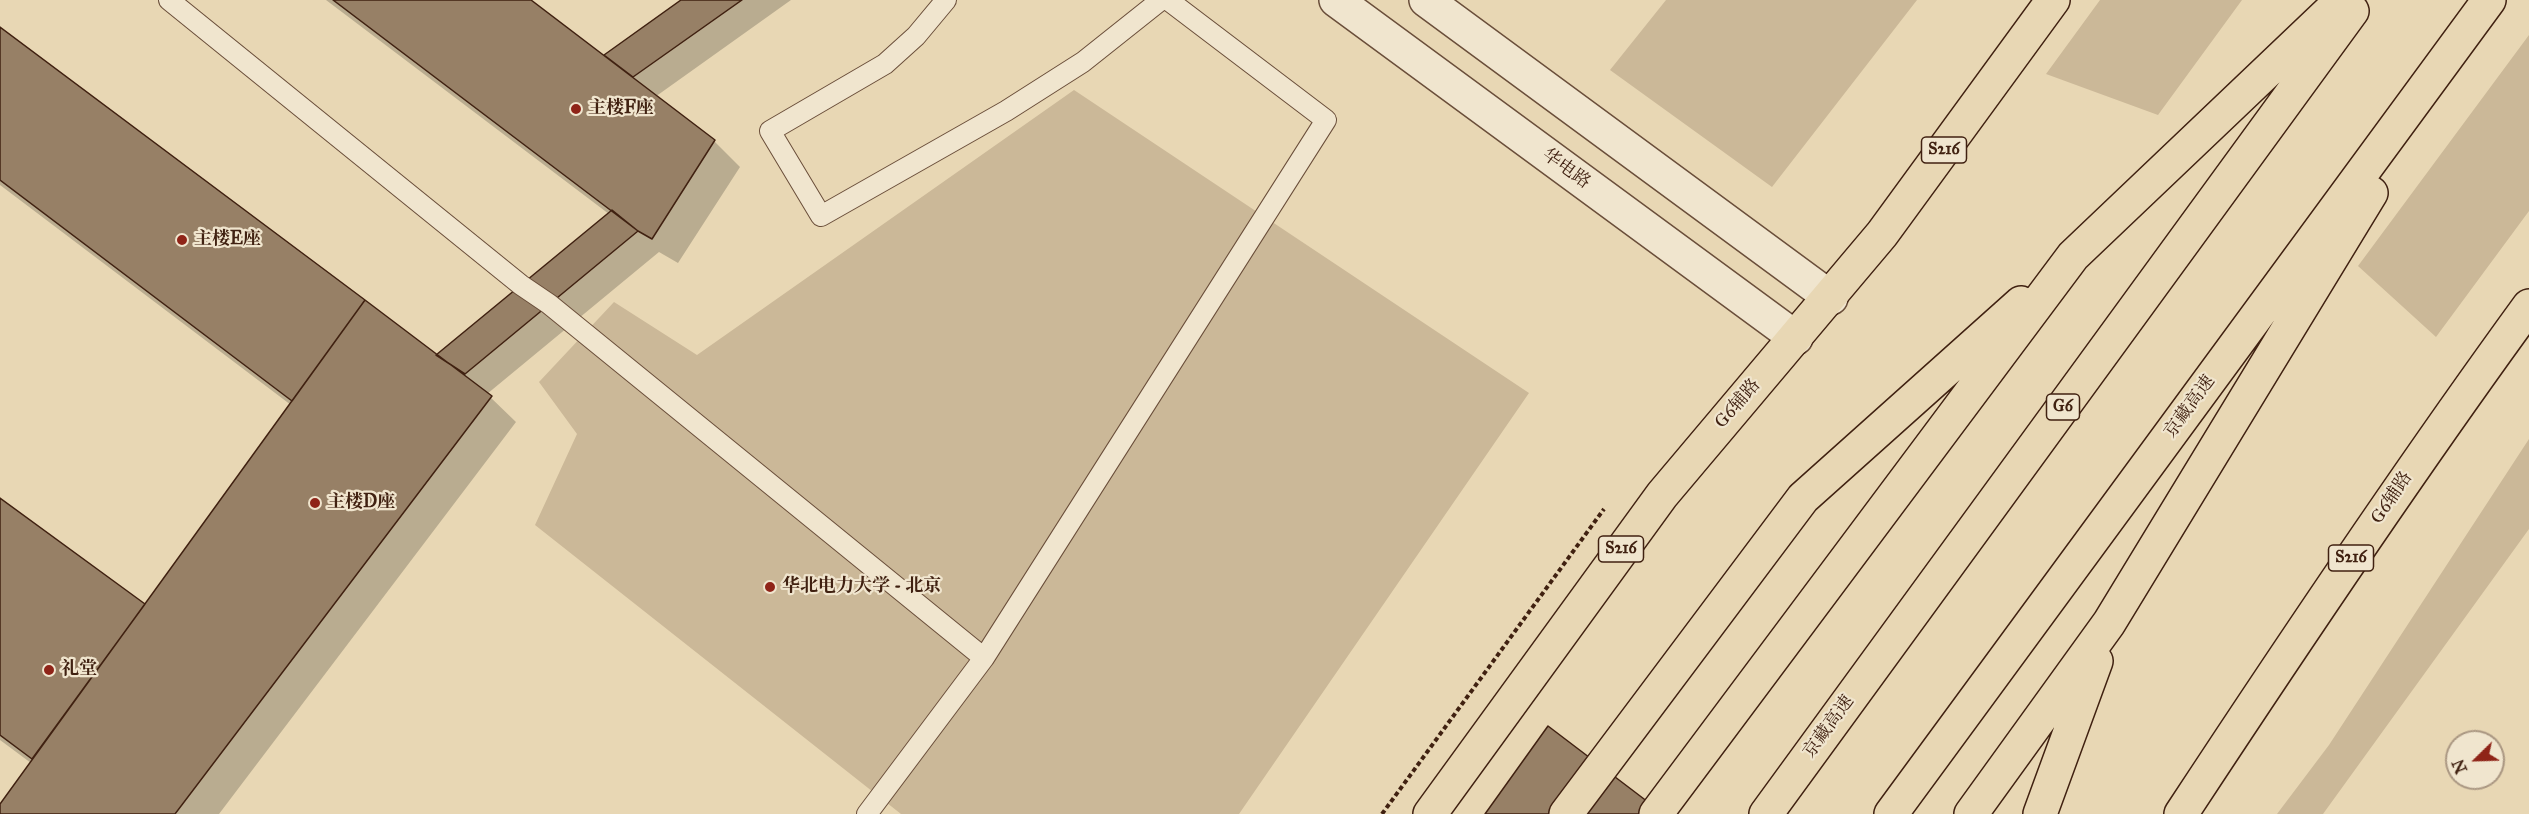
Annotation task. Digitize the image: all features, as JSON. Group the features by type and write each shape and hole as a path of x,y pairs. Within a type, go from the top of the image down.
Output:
{"main road":[{"name":"G6辅路","path":"1430,814 1662,495 1831,298 1882,234 2053,0"},
{"path":"1566,814 1803,498 2073,256 2342,0"},
{"name":"京藏高速","path":"1766,814 2361,0"},
{"path":"1971,814 2109,623 2488,2"},
{"name":"京藏高速","path":"1891,814 2488,2"},
{"path":"1656,814 2073,256"},
{"name":"G6辅路","path":"2181,814 2308,620 2424,452 2529,306"},
{"path":"2040,814 2109,623"}],"street":[{"name":"华电路","path":"1336,0 1796,338"},
{"path":"1426,0 1831,298"}],"lane":[{"path":"169,0 521,285 549,304 984,658"},
{"path":"946,0 916,36 885,64 770,131 820,216 1006,111 1083,62 1161,0"},
{"path":"867,814 984,658 1326,120 1168,0"}],"shaded area":[{"path":"1666,0 1917,0 1772,187 1610,70"},
{"path":"2100,0 2242,0 2158,115 2046,74"},
{"path":"2529,35 2529,211 2436,337 2358,266"},
{"path":"1074,90 1529,393 1239,814 901,814 535,525 577,434 539,382 614,302 697,355"},
{"path":"2529,439 2529,529 2323,814 2277,814 2329,745"}],"building":[{"name":"主楼F座","path":"333,0 531,0 715,140 652,239 638,231"},
{"path":"681,0 742,0 633,77 604,55"},
{"name":"主楼E座","path":"0,27 365,300 292,401 0,180"},
{"path":"612,210 638,231 465,374 436,355"},
{"name":"主楼D座","path":"365,300 492,396 175,814 0,814 0,804"},
{"name":"礼堂","path":"0,498 145,604 32,759 0,735"},
{"path":"1548,726 1648,802 1639,814 1485,814"}],"place":[{"name":"主楼F座","path":"576,109"},
{"name":"主楼E座","path":"182,240"},
{"name":"主楼D座","path":"315,503"},
{"name":"华北电力大学 - 北京","path":"770,587"},
{"name":"礼堂","path":"49,670"}]}
